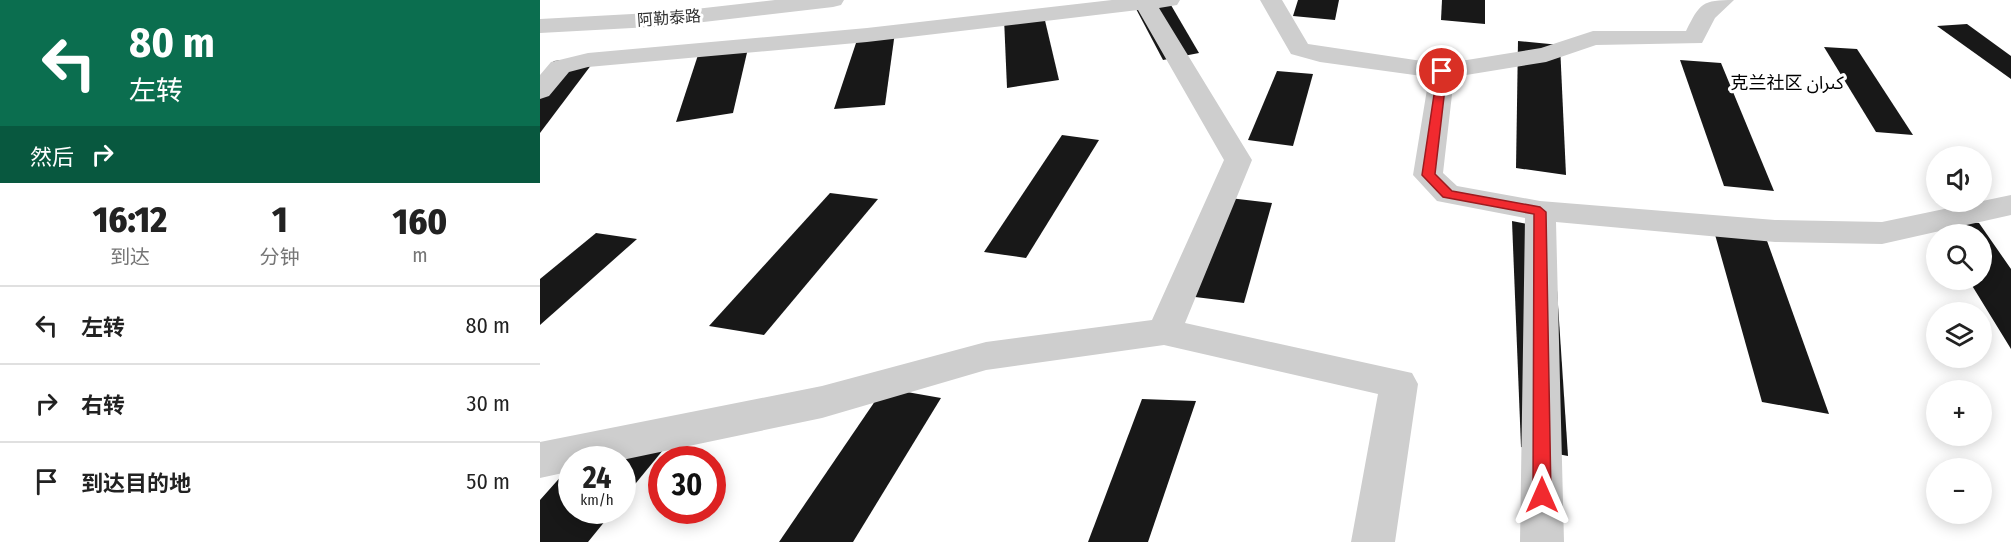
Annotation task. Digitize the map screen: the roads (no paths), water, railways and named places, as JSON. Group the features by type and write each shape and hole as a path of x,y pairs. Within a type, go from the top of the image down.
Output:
{"street":[{"name":"阿勒泰路","path":"540,26 669,19 833,0"},
{"path":"1271,0 1299,49 1320,55 1442,71 1546,55 1593,38 1694,38 1705,15 1722,0"},
{"path":"540,91 560,67 588,60 867,35 1157,1 1238,160 1164,332"},
{"path":"1442,71 1428,175 1448,194 1540,212 1775,231 1882,233 2011,205"},
{"path":"1540,212 1542,542"},
{"path":"540,460 822,402 986,356 1164,332 1399,384 1373,542"}],"district":[{"name":"克兰社区 كىران","path":"1787,83"}]}
